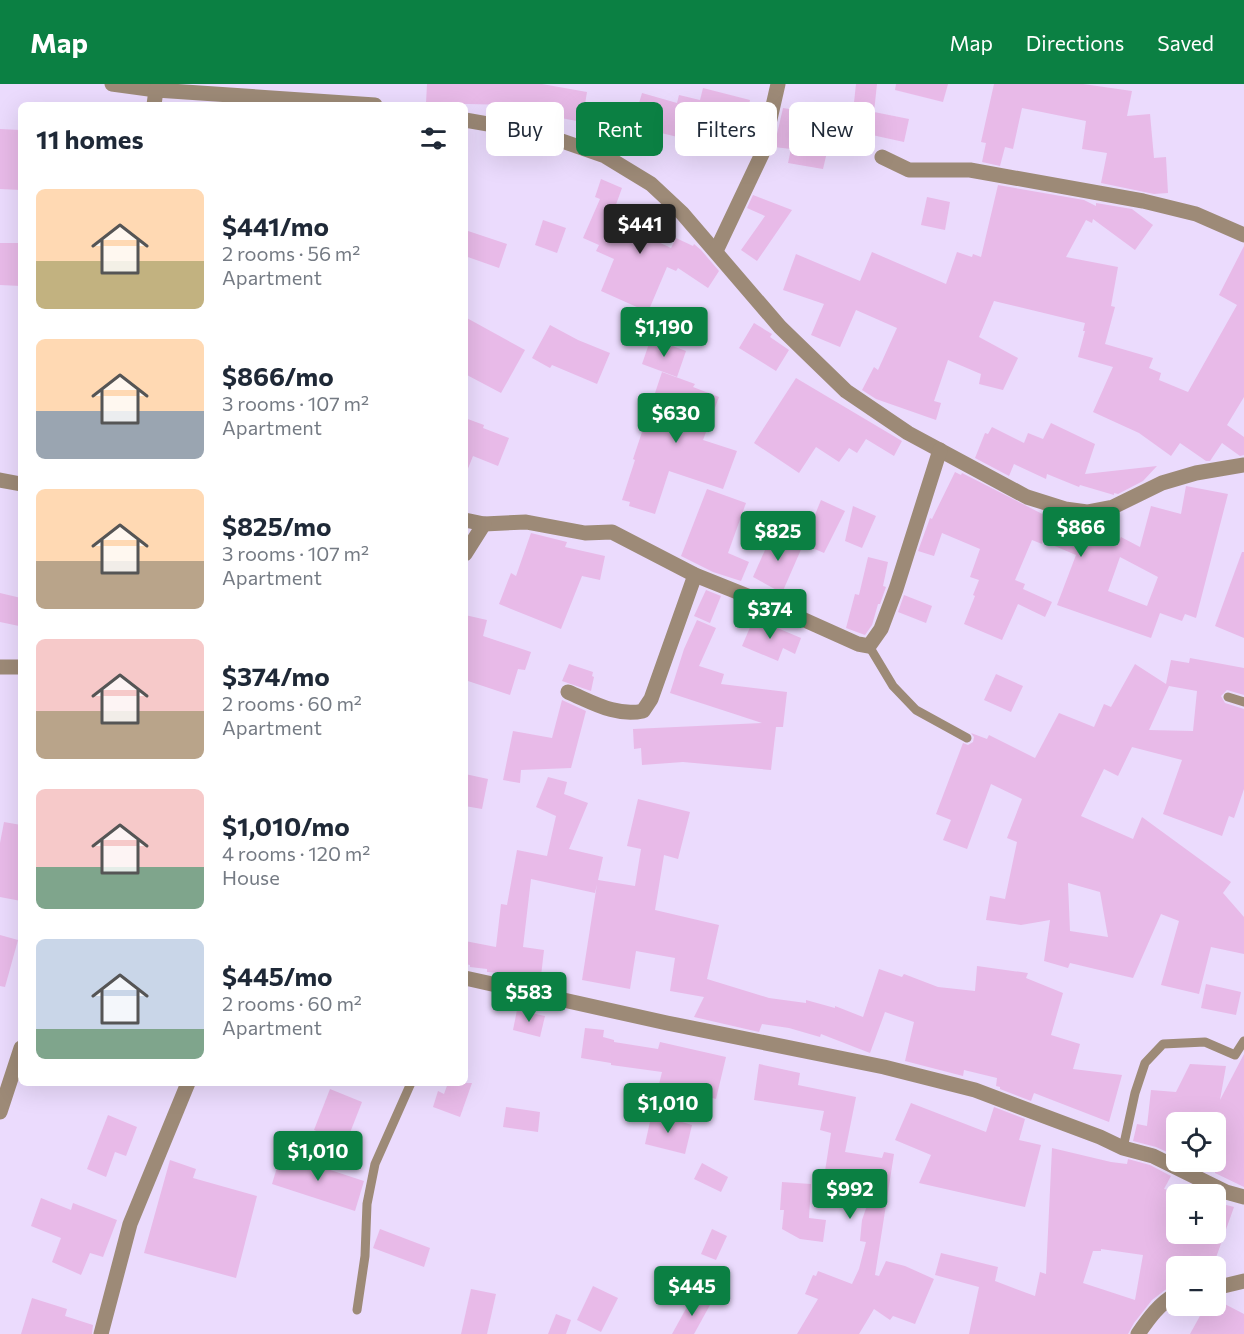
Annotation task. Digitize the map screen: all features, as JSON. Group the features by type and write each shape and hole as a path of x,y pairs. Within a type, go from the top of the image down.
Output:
{"street":[{"path":"112,84 155,98 281,102"},
{"path":"716,252 762,154 778,84"},
{"path":"468,121 539,133 605,156 651,184 682,213 774,320 846,391 883,418 1027,497 1065,509 1087,512 1113,507 1162,483 1196,473 1244,465"},
{"path":"882,157 909,170 970,170 1143,201 1196,214 1244,235"},
{"path":"468,521 484,524 525,522 585,532 612,532 695,575 780,609 858,644 869,646 881,629 896,589 940,450"},
{"path":"0,480 18,483"},
{"path":"468,549 484,524"},
{"path":"568,692 611,711 630,714 643,711 651,699 695,575"},
{"path":"0,667 18,667"},
{"path":"468,980 884,1067 964,1087 1008,1101 1123,1148 1153,1156 1226,1192 1244,1197"},
{"path":"0,1112 18,1057"},
{"path":"101,1334 130,1224 187,1086"},
{"path":"1226,1286 1244,1281"},
{"path":"1138,1334 1153,1313 1166,1301"}],"lane":[{"path":"869,646 893,686 916,710 966,738"},
{"path":"1228,697 1244,702"},
{"path":"1123,1148 1135,1093 1145,1063 1162,1044 1205,1042 1235,1055 1244,1041"},
{"path":"357,1310 364,1256 367,1204 375,1164 410,1086"}],"building":[{"path":"427,84 542,84 587,92 585,102 576,102 576,121 564,119 564,102 486,102 486,104 468,104 468,102 426,102"},
{"path":"856,84 877,84 875,103 854,102"},
{"path":"896,84 948,84 943,102 895,90"},
{"path":"994,84 1083,84 1132,91 1127,116 1150,114 1154,158 1166,157 1168,193 1154,194 1101,183 1107,153 1082,149 1086,121 1022,108 1013,149 1005,147 1000,166 982,162 986,143 981,142"},
{"path":"703,88 750,100 750,102 677,102 679,95 700,100"},
{"path":"642,93 675,102 675,136 663,133 663,102 639,102"},
{"path":"783,108 789,109 789,149 777,147 777,134"},
{"path":"875,112 909,119 904,142 875,136"},
{"path":"0,129 18,130 18,190 0,189"},
{"path":"790,156 826,156 823,169 788,163"},
{"path":"601,179 622,188 614,210 622,214 618,223 671,248 676,238 693,246 694,244 701,250 719,271 708,288 678,268 676,271 667,267 648,312 601,291 614,259 596,251 599,245 583,238 600,199 595,197"},
{"path":"998,185 1084,200 1096,206 1096,203 1132,209 1153,225 1135,250 1093,219 1092,223 1086,220 1066,257 1118,267 1111,306 1115,307 1105,344 1153,358 1149,368 1161,373 1159,380 1188,392 1237,305 1219,295 1244,246 1244,397 1227,425 1244,437 1244,455 1240,456 1222,443 1210,461 1206,461 1180,443 1171,456 1139,433 1093,412 1113,367 1078,357 1085,323 994,301 979,337 1018,358 1003,390 979,384 981,374 948,360 934,401 941,403 936,420 876,399 862,390 874,367 878,370 897,328 856,310 840,347 811,335 824,304 783,290 796,254 860,281 872,252 946,284 957,252 972,257 973,254 981,257"},
{"path":"753,195 792,210 757,261 741,250 765,216 747,208"},
{"path":"927,197 950,202 945,230 921,225"},
{"path":"543,220 566,228 557,253 535,245"},
{"path":"468,231 507,244 499,268 468,257"},
{"path":"0,243 18,243 18,286 0,285"},
{"path":"468,319 525,350 501,393 468,376"},
{"path":"754,323 772,334 770,337 789,350 776,371 739,348"},
{"path":"550,325 610,353 597,384 552,365 550,368 532,358"},
{"path":"651,338 686,351 677,377 642,364"},
{"path":"662,372 695,384 693,387 719,397 703,440 737,451 723,489 669,471 655,514 629,506 630,502 622,500"},
{"path":"796,378 902,441 894,456 866,439 857,453 849,448 839,462 816,447 799,473 754,443"},
{"path":"468,419 484,425 483,428 509,438 498,466 473,456 468,468"},
{"path":"1051,423 1095,444 1085,474 1157,466 1143,481 1118,494 1114,493 1114,495 1080,485 1079,487 1047,474 1046,479 1014,464 1009,476 975,458 985,433 988,434 992,427 1024,443 1028,433 1043,439"},
{"path":"955,472 961,475 962,473 1060,523 1062,518 1066,519 1119,541 1121,537 1140,547 1151,506 1181,514 1186,486 1228,494 1196,618 1185,614 1182,621 1160,613 1151,638 1057,605 1076,555 1043,541 1042,544 1032,540 1015,580 1025,584 1023,589 1052,602 1045,617 1018,604 1002,640 964,624 979,580 970,577 980,549 942,533 934,556 918,551 930,518 932,519","holes":["1120,557 1158,577 1147,606 1108,591"]},
{"path":"707,489 746,503 728,553 749,562 741,581 713,572 681,556"},
{"path":"821,500 845,511 824,553 803,544"},
{"path":"853,506 876,516 862,548 845,541"},
{"path":"773,532 803,545 782,593 753,577"},
{"path":"531,533 567,542 565,547 605,556 600,580 582,576 561,629 499,604 511,573 516,576"},
{"path":"1242,552 1244,552 1244,638 1215,626"},
{"path":"868,557 888,562 883,586 886,587 872,625 865,635 846,628 855,594 859,595"},
{"path":"706,590 721,596 710,623 694,616"},
{"path":"0,593 18,597 18,626 0,622"},
{"path":"904,595 932,606 926,623 898,612"},
{"path":"468,616 487,620 483,636 531,652 525,670 518,669 510,695 468,681"},
{"path":"754,618 801,638 795,654 783,648 778,661 742,646"},
{"path":"697,620 716,628 699,666 724,674 721,684 787,692 783,727 776,727 771,770 683,762 642,765 641,748 634,749 633,729 762,723 670,693 684,649"},
{"path":"1190,658 1244,668 1244,695 1227,690 1221,696 1225,703 1244,709 1244,789 1234,818 1229,816 1222,836 1163,814 1182,760 1132,747 1118,776 1104,769 1081,816 1133,839 1142,817 1231,882 1223,893 1244,917 1244,954 1211,947 1199,994 1161,985 1179,921 1161,914 1133,978 1070,963 1068,968 1044,961 1050,920 1021,925 986,920 990,896 1005,899 1017,842 1007,838 1022,799 991,784 967,849 943,840 951,820 936,814 963,743 968,745 973,742 974,737 971,733 987,739 989,735 1035,758 1059,713 1094,727 1104,704 1111,707 1135,664 1166,684 1171,660 1189,663","holes":["1169,686 1197,691 1193,731 1149,730","1068,883 1100,892 1108,937 1070,931"]},
{"path":"569,664 593,672 591,691 562,681"},
{"path":"996,674 1023,686 1011,712 984,700"},
{"path":"562,700 586,711 571,768 521,770 520,783 503,780 513,731 552,738"},
{"path":"468,775 488,779 482,809 468,807"},
{"path":"548,777 567,782 564,794 588,803 569,849 603,857 598,880 635,886 641,849 627,846 638,799 690,812 678,859 664,855 655,910 719,925 707,979 769,998 806,1003 806,1000 835,1008 835,1006 863,1017 879,969 902,977 904,974 938,987 975,991 977,966 1028,973 1026,978 1063,993 1051,1035 1080,1044 1073,1069 1122,1075 1109,1122 1034,1093 1031,1101 1000,1089 996,1086 997,1078 964,1070 963,1076 905,1061 914,1022 885,1012 870,1053 821,1034 820,1037 789,1028 762,1024 759,1032 694,1017 704,997 670,991 675,958 636,951 630,989 582,980 597,884 595,893 531,879 523,947 544,950 541,976 487,972 487,969 470,967 468,965 468,942 496,947 501,904 507,905 517,850 547,856 556,816 536,807"},
{"path":"4,822 18,824 18,900 0,897 0,843"},
{"path":"0,935 18,940 5,987 0,986"},
{"path":"1206,984 1241,992 1236,1015 1201,1008"},
{"path":"517,1010 545,1016 540,1037 513,1030"},
{"path":"585,1028 604,1030 603,1037 614,1040 614,1042 658,1049 660,1042 726,1057 716,1099 659,1084 662,1072 581,1058"},
{"path":"1244,1054 1244,1187 1215,1173 1226,1172 1226,1112 1166,1112 1166,1152 1133,1141 1137,1124 1147,1126 1151,1090 1176,1092 1190,1064 1226,1066 1220,1100"},
{"path":"759,1064 800,1073 798,1085 856,1097 845,1152 882,1158 884,1152 894,1154 875,1275 879,1276 886,1261 905,1266 934,1279 915,1324 893,1316 890,1320 874,1309 859,1334 797,1334 818,1299 805,1294 813,1275 816,1276 818,1271 852,1284 859,1269 866,1242 860,1241 862,1220 875,1182 825,1171 831,1133 820,1130 824,1111 754,1100"},
{"path":"468,1083 472,1083 460,1117 433,1107 438,1091 444,1094 447,1086 468,1086"},
{"path":"330,1089 362,1102 346,1143 314,1130"},
{"path":"911,1103 986,1132 994,1107 1025,1119 1019,1140 1041,1145 1025,1207 919,1183 931,1155 895,1140"},
{"path":"506,1107 540,1112 538,1132 503,1127"},
{"path":"652,1113 692,1125 685,1154 645,1144"},
{"path":"108,1115 137,1127 126,1156 115,1152 106,1177 87,1169"},
{"path":"1052,1148 1111,1162 1127,1164 1128,1159 1150,1165 1171,1176 1164,1189 1166,1190 1166,1244 1221,1244 1217,1256 1166,1256 1166,1289 1152,1300 1128,1334 969,1334 979,1287 935,1275 941,1253 998,1267 995,1281 1035,1296 1040,1272 1046,1274","holes":["1101,1249 1143,1255 1135,1300 1083,1283 1093,1251 1101,1251"]},
{"path":"281,1154 364,1181 355,1211 272,1184"},
{"path":"170,1160 196,1169 193,1178 257,1196 236,1278 144,1253"},
{"path":"702,1163 728,1177 721,1192 694,1179"},
{"path":"782,1182 811,1184 809,1218 826,1220 823,1242 800,1239 782,1229 784,1210 780,1210"},
{"path":"41,1198 71,1210 73,1203 117,1220 103,1257 90,1253 81,1275 52,1262 61,1238 31,1226"},
{"path":"1226,1205 1234,1207 1226,1229"},
{"path":"380,1229 430,1248 424,1267 373,1248"},
{"path":"712,1229 727,1236 716,1260 701,1254"},
{"path":"593,1286 618,1298 601,1332 577,1320"},
{"path":"471,1289 496,1294 487,1334 461,1334"},
{"path":"693,1296 710,1305 694,1334 672,1334"},
{"path":"32,1298 67,1309 65,1316 93,1325 92,1334 21,1334"},
{"path":"1226,1305 1244,1314 1244,1334 1190,1334 1200,1316 1226,1316"},
{"path":"556,1314 571,1320 566,1334 548,1334"}]}
